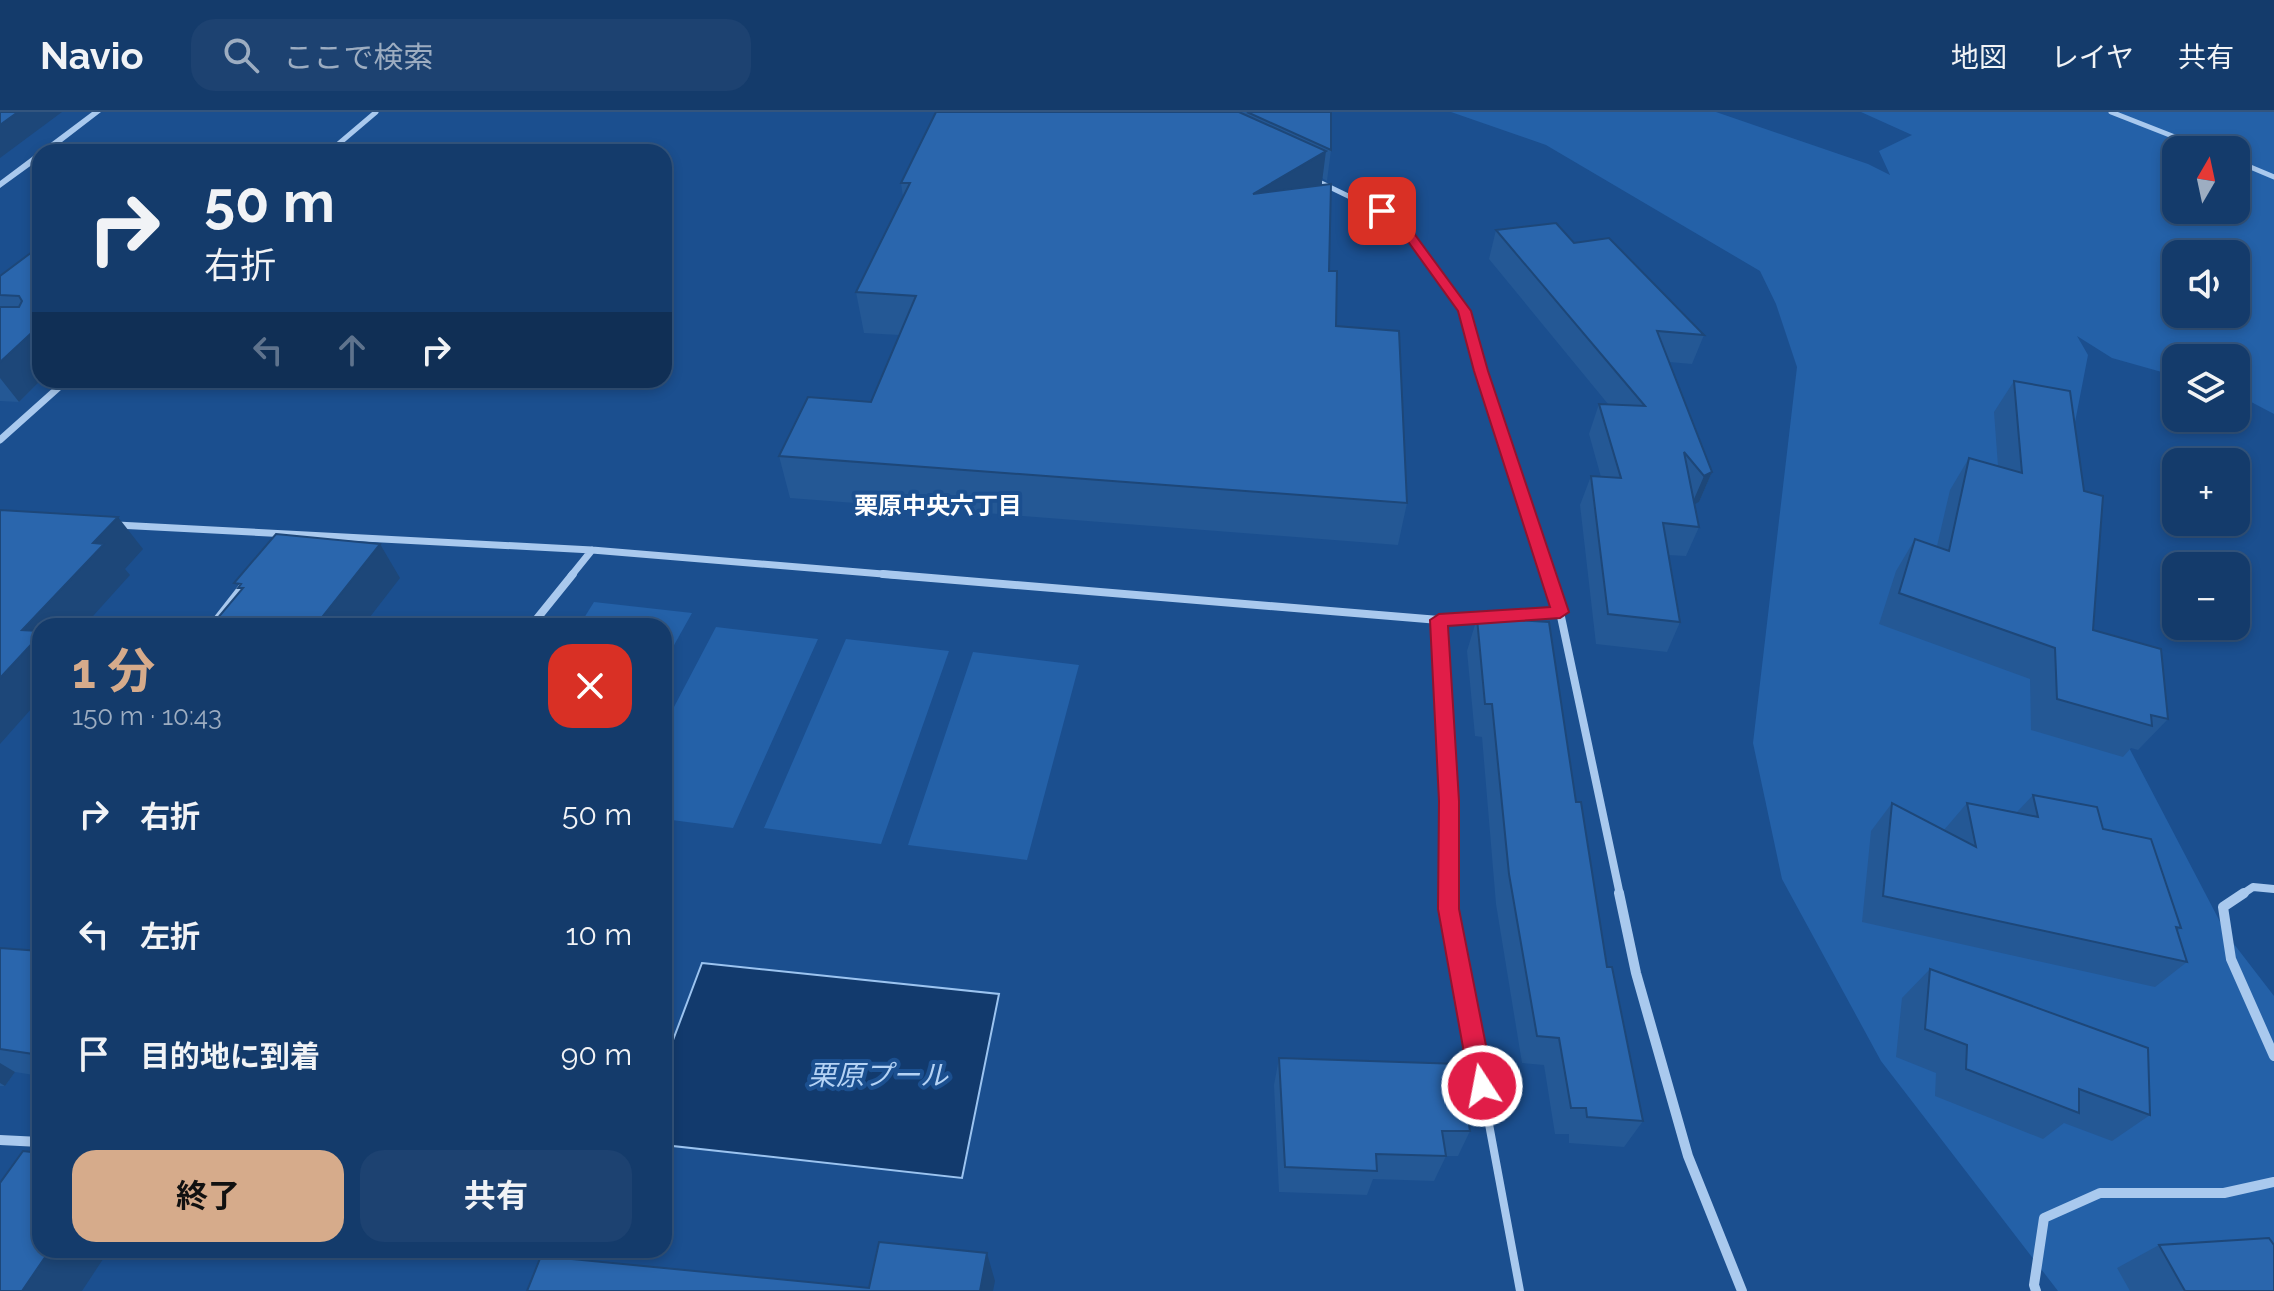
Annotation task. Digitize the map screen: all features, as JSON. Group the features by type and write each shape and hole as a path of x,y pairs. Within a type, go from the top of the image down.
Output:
{"street":[{"path":"54,144 97,112"},
{"path":"338,144 376,112"},
{"path":"2111,112 2172,136"},
{"path":"0,185 32,161"},
{"path":"2250,167 2274,177"},
{"path":"1312,178 1398,220 1465,311 1486,386 1560,612 1636,973 1688,1156 1742,1291"},
{"path":"0,440 58,388"},
{"path":"111,525 592,550 1439,620 1560,612"},
{"path":"275,545 284,534"},
{"path":"537,618 592,550"},
{"path":"218,618 248,580"},
{"path":"2274,889 2253,887 2223,907 2231,959 2274,1056"},
{"path":"0,1140 32,1142"},
{"path":"2036,1291 2034,1285 2044,1218 2100,1193 2224,1193 2274,1182"}],"lane":[{"path":"1439,620 1449,801 1449,909 1520,1291"}],"shaded area":[{"path":"1451,112 1716,112 1868,164 1890,175 1879,151 1912,135 1861,112 2274,112 2274,414 2250,401 2250,344 2162,344 2162,372 2112,358 2077,336 2088,355 2070,448 2069,633 2227,935 2274,996 2274,1291 2058,1291 1881,1061 1782,879 1753,743 1797,367 1776,304 1760,271 1546,145"},
{"path":"594,602 692,613 672,649 672,618 584,618"},
{"path":"716,627 818,639 733,828 672,820 672,711"},
{"path":"846,639 949,651 881,844 764,828"},
{"path":"973,652 1079,665 1027,860 908,845"}],"water":[{"name":"栗原プール","path":"702,963 999,994 962,1178 672,1146 672,1043"}],"building":[{"path":"0,112 18,112 0,125"},
{"path":"936,112 1239,112 1326,151 1253,194 1331,184 1329,271 1337,271 1336,326 1399,331 1407,503 779,456 808,397 871,402 916,296 856,292 910,183 901,183"},
{"path":"1247,112 1331,112 1331,150"},
{"path":"1556,223 1574,243 1609,238 1704,335 1657,331 1712,472 1704,476 1684,452 1699,527 1663,523 1680,622 1608,614 1591,476 1621,478 1599,404 1645,406 1496,230"},
{"path":"32,252 32,332 0,362 0,307 19,307 22,301 19,296 0,295 0,276"},
{"path":"2014,381 2070,391 2084,491 2103,496 2093,630 2161,649 2168,719 2151,715 2152,726 2057,699 2055,648 1899,593 1915,539 1949,551 1969,458 2022,473"},
{"path":"0,510 118,517 93,543 104,544 22,630 32,631 32,644 0,678"},
{"path":"276,534 380,544 321,618 218,618 243,588 238,588 241,584 234,583"},
{"path":"1477,618 1549,622 1576,802 1581,802 1607,967 1612,967 1643,1121 1587,1117 1586,1108 1571,1108 1559,1038 1537,1036 1509,874 1492,704 1485,704"},
{"path":"2033,795 2097,807 2103,829 2151,839 2181,928 2176,927 2187,962 1883,896 1892,803 1976,847 1967,803 2038,817"},
{"path":"0,948 32,950 32,1054 0,1049"},
{"path":"1930,969 2148,1048 2150,1115 2079,1089 2079,1113 1966,1069 1967,1045 1925,1029"},
{"path":"1279,1058 1460,1064 1470,1131 1442,1131 1446,1156 1376,1154 1377,1171 1285,1167"},
{"path":"23,1151 32,1152 32,1258 45,1258 22,1291 0,1291 0,1183"},
{"path":"2269,1238 2274,1245 2274,1291 2185,1291 2159,1245"},
{"path":"879,1242 987,1253 980,1291 527,1291 540,1258 869,1288"}],"district":[{"name":"栗原中央六丁目","path":"938,506"}],"route":[{"path":"1382,211 1398,220 1465,311 1481,371 1560,612 1439,620 1449,801 1449,909 1482,1086"}]}
